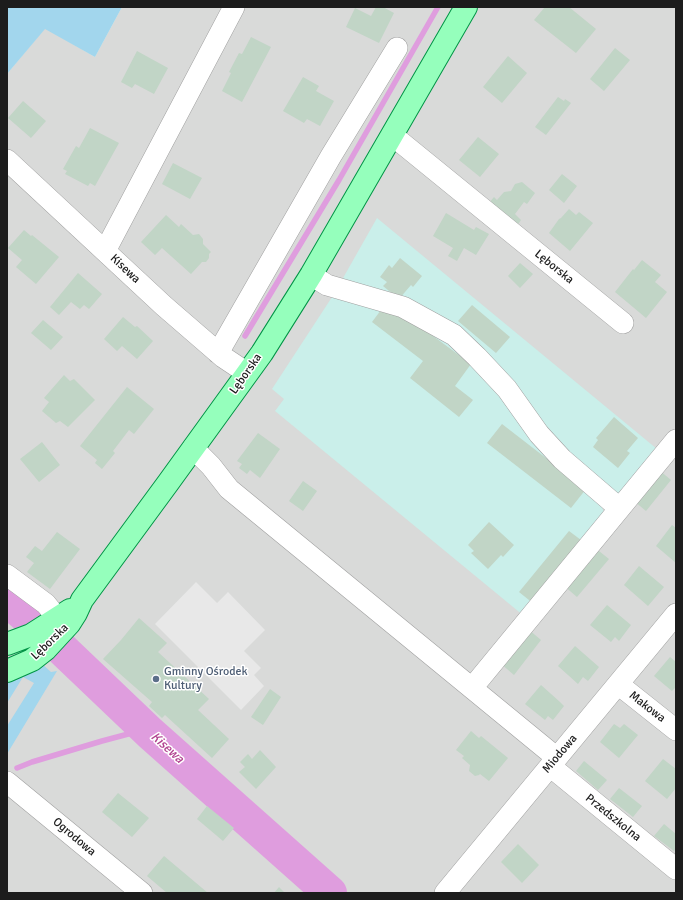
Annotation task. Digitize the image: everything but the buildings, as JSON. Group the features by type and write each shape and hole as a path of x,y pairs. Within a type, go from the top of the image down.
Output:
{"main road":[{"name":"Lęborska","path":"7,671 32,660 38,642 76,613 82,600 262,353 311,275 466,7"},
{"name":"Lęborska","path":"7,644 38,642"}],"street":[{"path":"105,251 234,7"},
{"path":"218,353 331,156 397,48"},
{"name":"Lęborska","path":"392,135 623,323"},
{"name":"Kisewa","path":"7,160 164,306 218,353 247,373"},
{"path":"311,275 327,285 402,307 454,335 477,357 506,389 539,434 562,458 619,508"},
{"path":"472,688 586,552 619,508 627,501 676,440"},
{"name":"Przedszkolna","path":"193,448 211,466 228,488 472,688 676,869"},
{"path":"7,575 46,604 62,623"},
{"name":"Miodowa","path":"445,893 676,614"},
{"name":"Makowa","path":"618,684 676,730"},
{"name":"Ogrodowa","path":"7,782 142,893"}],"shaded area":[{"path":"7,7 122,7 95,57 45,29 7,74"},
{"path":"122,7 676,7 676,893 7,893 7,74 45,28 95,57"},
{"path":"377,218 657,449 628,492 599,502 607,517 524,616 275,411 284,399 272,389 334,294"},
{"path":"196,582 217,603 228,592 265,630 244,651 261,668 254,675 264,686 241,710 155,624"},
{"path":"41,663 51,672 57,671 7,754 7,726 34,683 23,677 7,703 7,684 12,679"}],"waterway":[{"path":"245,336 339,180 438,7"},
{"name":"Kisewa","path":"7,600 41,629 150,733 330,893"},
{"path":"17,768 32,762 132,733 150,733"}],"place":[{"name":"Gminny Ośrodek Kultury","path":"156,679"}]}
